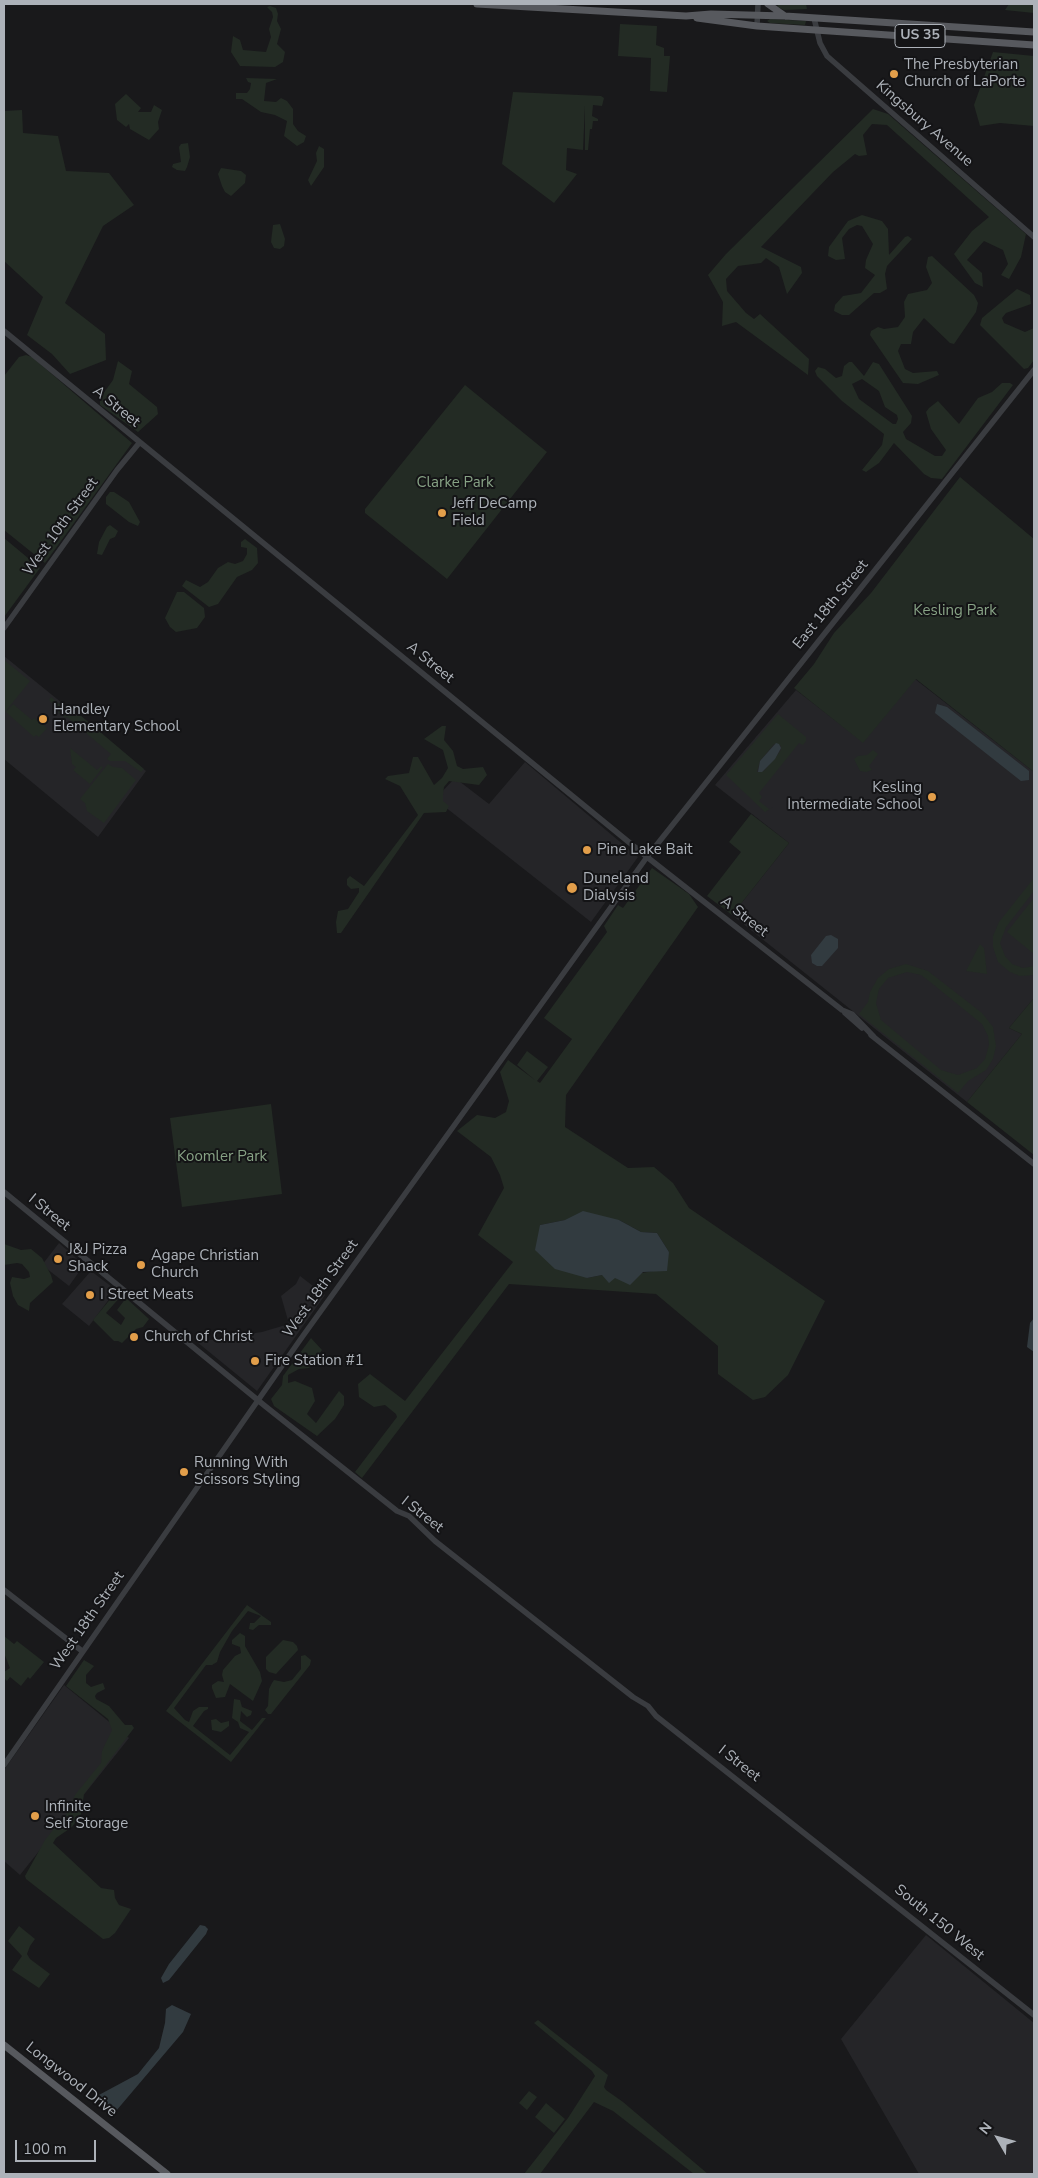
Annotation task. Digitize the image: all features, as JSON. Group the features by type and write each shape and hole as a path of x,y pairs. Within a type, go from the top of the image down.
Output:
{"main road":[{"name":"US 35","path":"477,4 686,16 785,16 1034,32"},
{"path":"768,4 785,16"},
{"name":"US 35","path":"686,16 757,26 1034,45"},
{"path":"965,39 966,27"},
{"name":"Longwood Drive","path":"4,2045 167,2174"}],"street":[{"path":"757,26 758,4"},
{"name":"Kingsbury Avenue","path":"814,18 823,49 834,62 1034,238"},
{"name":"A Street","path":"4,331 647,857 842,1010 858,1020 874,1037 1034,1164"},
{"name":"East 18th Street","path":"647,857 1034,370"},
{"name":"West 10th Street","path":"4,628 140,442"},
{"name":"West 18th Street","path":"4,1765 258,1400 647,857"},
{"name":"I Street","path":"4,1192 258,1400 397,1511 409,1516 435,1541 829,1851"},
{"path":"4,1590 82,1651"},
{"name":"South 150 West","path":"829,1851 1034,2015"}],"shaded area":[{"name":"Handley Elementary School","path":"4,656 146,771 98,837 4,759"},
{"path":"915,679 1034,772 1034,998 1009,1028 1022,1034 967,1102 732,915 789,843 715,785 796,690 863,742"},
{"path":"937,704 947,707 1029,771 1029,780 1021,781 935,713"},
{"path":"776,743 781,748 775,759 762,772 758,772 760,761"},
{"path":"525,762 638,857 591,922 435,799 455,778 489,804"},
{"path":"831,935 838,939 838,948 822,966 817,966 812,963 811,955 826,936"},
{"path":"583,1211 619,1220 641,1232 657,1233 669,1252 667,1271 643,1272 630,1285 615,1278 609,1283 602,1275 587,1278 555,1269 535,1250 540,1225 565,1220"},
{"path":"59,1243 84,1265 69,1286 42,1265"},
{"path":"91,1271 116,1290 89,1326 62,1304"},
{"path":"300,1276 325,1295 257,1391 197,1342 262,1332 289,1324 281,1296 296,1284"},
{"path":"1034,1318 1034,1352 1027,1347 1030,1323"},
{"name":"Infinite Self Storage","path":"64,1685 129,1738 20,1875 4,1861 4,1770"},
{"path":"200,1925 208,1929 206,1934 169,1980 163,1983 161,1978 169,1964"},
{"path":"926,1935 1034,2023 1034,2174 919,2174 841,2039"},
{"path":"172,2005 191,2014 183,2032 116,2111 98,2100 97,2096 138,2074 159,2048 166,2009"}],"green space":[{"path":"779,4 806,4 807,9 784,10 777,7"},
{"path":"1009,4 1034,4 1034,13 1005,10"},
{"path":"267,7 276,8 278,14 277,21 281,29 277,44 285,52 283,62 275,67 240,66 231,52 233,36 240,40 243,50 266,52 271,37 269,29 273,17 272,12"},
{"path":"770,19 806,21 805,25 770,23 767,21"},
{"path":"620,24 657,26 656,45 664,48 664,56 670,56 667,92 650,91 651,58 618,56"},
{"path":"993,52 1034,56 1034,126 1000,123 980,126 974,105"},
{"path":"246,78 277,79 266,83 264,101 276,102 281,98 287,101 293,109 293,124 298,131 306,136 304,142 297,146 284,136 287,121 275,115 261,112 242,99 236,99 236,93 247,93 250,89 251,83"},
{"path":"513,92 601,96 604,98 602,106 593,105 592,116 598,119 598,121 593,121 592,129 590,129 588,150 585,150 585,105 583,150 567,148 566,170 577,174 554,203 502,164"},
{"path":"126,94 141,108 138,112 151,112 154,105 162,110 158,122 159,129 149,140 130,129 129,124 126,127 117,120 115,104"},
{"path":"873,109 888,114 1026,234 1021,257 1009,279 1001,275 1008,264 1003,250 984,241 967,260 982,273 983,287 975,283 954,254 972,231 989,217 887,125 872,124 863,135 867,155 859,156 855,154 833,172 761,247 801,267 802,273 787,294 779,267 766,258 761,263 738,266 726,279 727,291 746,313 754,319 760,314 809,359 808,375 736,322 722,326 723,302 708,275 726,254"},
{"path":"22,110 23,133 58,136 66,171 109,173 134,205 103,226 65,303 105,334 106,360 70,374 52,354 27,335 43,297 4,261 4,111"},
{"path":"188,143 190,157 187,167 185,171 177,170 172,167 173,164 181,162 179,147 181,144"},
{"path":"319,146 324,149 324,167 311,186 308,180 317,161 316,153"},
{"path":"221,168 241,171 246,175 245,183 231,196 225,192 222,186 218,174"},
{"path":"862,215 882,221 888,229 889,255 905,237 908,236 912,239 887,266 885,274 887,289 880,293 874,293 849,315 842,315 834,311 835,305 843,296 861,293 875,275 865,268 866,260 873,244 862,226 857,225 849,229 842,238 845,259 836,260 828,256 829,247 848,221"},
{"path":"280,224 285,239 284,246 280,249 274,248 271,242 273,225"},
{"path":"932,256 974,295 978,303 976,312 954,344 950,343 924,318 913,332 911,344 901,344 898,351 905,369 913,373 937,371 939,375 918,384 903,383 870,335 871,331 878,327 884,329 898,327 905,317 904,302 908,294 927,290 932,283 926,267 928,257"},
{"path":"1017,289 1030,295 1031,304 1006,313 1002,318 1004,323 1025,332 1034,328 1034,360 1028,368 1024,369 980,325 982,318"},
{"path":"26,355 32,357 132,443 45,563 4,530 4,376 19,357"},
{"path":"118,361 132,371 129,384 157,407 158,414 138,432 100,405 100,398 113,380"},
{"path":"852,362 864,376 873,362 879,364 912,416 911,423 903,432 906,439 935,456 942,456 946,450 931,429 926,412 929,408 938,401 959,424 978,398 992,392 1002,383 1013,385 942,479 931,478 924,474 894,443 879,463 866,472 862,470 882,445 884,434 842,401 817,376 815,371 818,367 825,369 836,378 842,376 844,366","holes":["862,379 879,391 885,407 897,415 896,424 893,424 859,399 852,384"]},
{"name":"Clarke Park","path":"465,385 547,452 447,579 365,513 365,509"},
{"name":"Kesling Park","path":"960,477 1034,539 1034,772 916,679 863,743 794,688 814,664 834,633 871,593"},
{"path":"110,492 114,492 129,502 140,522 138,526 129,522 106,504 106,497"},
{"path":"110,525 118,531 115,537 110,539 102,555 97,554 99,542"},
{"path":"4,538 40,568 4,617"},
{"path":"245,539 257,548 258,563 252,570 237,577 218,604 209,607 182,586 186,580 200,587 208,582 218,568 228,562 235,564 243,561 247,554 247,548 241,547 241,542"},
{"path":"177,592 184,592 204,608 205,617 197,628 176,632 170,627 165,618"},
{"path":"4,660 30,681 5,712 4,711"},
{"path":"51,697 74,716 80,715 144,769 141,772 125,761 110,761 107,759 111,754 55,709 56,707 49,700"},
{"path":"13,704 32,720 34,718 47,728 39,737 36,735 34,737 6,712"},
{"path":"778,714 806,737 803,745 799,743 759,793 762,797 759,801 769,809 773,807 765,812 726,775","holes":["774,744 781,746 781,750 764,771 757,772 760,761"]},
{"path":"442,726 446,726 444,740 453,751 457,766 463,769 483,767 487,775 479,785 449,781 444,787 443,795 443,801 449,806 446,812 424,813 341,933 337,933 338,911 348,909 359,892 359,888 351,889 347,885 347,879 350,876 364,886 418,815 400,786 385,779 388,776 409,773 413,757 418,757 434,785 442,778 448,768 443,750 424,739"},
{"path":"70,748 97,770 101,766 103,767 90,784 73,770 76,767 72,764"},
{"path":"873,750 878,754 869,766 872,770 860,771 854,759 858,756 867,755"},
{"path":"108,764 113,767 122,768 136,780 104,823 87,811 85,803 80,799"},
{"path":"751,814 789,843 732,915 707,896 741,852 729,842"},
{"path":"652,868 689,894 698,907 566,1095 565,1127 628,1168 654,1167 673,1183 689,1208 825,1301 788,1375 765,1397 753,1400 718,1374 718,1346 656,1294 509,1284 362,1478 355,1472 397,1417 385,1405 374,1407 359,1397 358,1384 370,1374 405,1401 513,1262 478,1235 504,1188 500,1175 491,1157 457,1131 477,1115 495,1118 506,1112 509,1101 500,1072 508,1060 535,1080 517,1065 527,1051 548,1067 537,1081 540,1083 572,1039 544,1018 607,932 604,926 618,905 623,908","holes":["565,1220 619,1220 641,1232 657,1233 669,1252 653,1271 614,1278 602,1275 587,1278 540,1225"]},
{"path":"1034,878 1034,891 1006,927 1000,943 1005,956 1012,964 1023,968 1034,966 1034,975 1020,976 1010,972 998,962 993,947 993,936 999,922"},
{"path":"1034,898 1034,954 1007,932"},
{"path":"980,944 984,948 987,974 966,971"},
{"path":"906,964 928,971 982,1013 993,1027 996,1046 993,1059 986,1070 968,1081 958,1093 859,1014 868,1002 870,992 878,978 889,969","holes":["907,972 921,975 982,1024 988,1036 989,1045 985,1059 977,1068 958,1075 941,1070 881,1020 876,1003 879,989 888,978"]},
{"path":"1034,998 1034,1155 967,1102 1022,1034 1009,1028"},
{"name":"Koomler Park","path":"271,1104 282,1194 182,1207 170,1118"},
{"path":"4,1244 21,1250 31,1249 42,1258 51,1275 53,1282 30,1303 29,1311 18,1305 13,1296 10,1283 12,1277 24,1279 30,1277 29,1272 22,1264 4,1265"},
{"path":"117,1291 122,1295 106,1313 121,1325 125,1318 117,1310 126,1298 149,1319 143,1327 136,1329 122,1343 114,1341 93,1320"},
{"path":"311,1338 322,1350 309,1368 299,1369 288,1375 288,1383 295,1381 312,1388 315,1401 307,1414 316,1423 339,1391 344,1396 344,1405 335,1419 317,1436 274,1406 271,1399 282,1385 283,1376"},
{"path":"247,1605 271,1622 271,1625 259,1625 253,1630 249,1629 250,1623 254,1623 261,1616 248,1611 232,1631 220,1652 217,1662 212,1665 206,1665 174,1708 189,1722 193,1711 199,1707 208,1707 193,1726 230,1755 249,1732 240,1728 238,1722 232,1718 234,1699 240,1700 242,1707 252,1711 251,1715 247,1717 241,1711 240,1721 252,1730 262,1718 266,1718 231,1762 166,1711"},
{"path":"240,1633 245,1636 245,1646 260,1672 262,1681 253,1701 230,1684 225,1697 216,1698 212,1685 218,1681 224,1682 223,1670 235,1656 241,1653 240,1647 232,1644 232,1640"},
{"path":"4,1636 14,1644 17,1641 44,1662 30,1679 28,1677 21,1686 10,1677 7,1681 4,1678 4,1672 10,1668 4,1653"},
{"path":"283,1640 293,1642 298,1650 276,1674 269,1672 266,1669 266,1657"},
{"path":"305,1655 311,1660 310,1665 271,1714 268,1714 265,1710 268,1706 269,1689 272,1683 274,1680 284,1682 292,1680 301,1669 301,1656"},
{"path":"84,1660 94,1666 86,1675 86,1683 91,1687 103,1683 105,1689 97,1693 96,1699 109,1706 125,1725 132,1725 134,1728 84,1794 81,1814 72,1827 56,1838 53,1843 101,1888 114,1890 115,1898 119,1905 131,1909 115,1933 109,1938 103,1939 26,1879 25,1876 45,1840 53,1830 62,1824 75,1795 101,1763 102,1751 112,1730 108,1719 66,1686"},
{"path":"216,1719 221,1723 229,1721 229,1726 221,1732 212,1730 211,1720"},
{"path":"19,1926 35,1939 27,1954 30,1959 50,1974 39,1988 12,1970 22,1956 8,1941"},
{"path":"538,2020 608,2075 604,2087 606,2090 623,2102 708,2174 694,2174 613,2111 594,2102 540,2174 524,2174 568,2118 595,2076 592,2071 534,2023"},
{"path":"529,2091 537,2097 527,2110 519,2103"},
{"path":"546,2103 565,2119 554,2133 535,2117"}],"place":[{"name":"The Presbyterian Church of LaPorte","path":"894,74"},
{"name":"Jeff DeCamp Field","path":"442,513"},
{"name":"Handley Elementary School","path":"43,719"},
{"name":"Kesling Intermediate School","path":"932,797"},
{"name":"Pine Lake Bait","path":"587,850"},
{"name":"Duneland Dialysis","path":"572,888"},
{"name":"J&J Pizza Shack","path":"58,1259"},
{"name":"Agape Christian Church","path":"141,1265"},
{"name":"I Street Meats","path":"90,1295"},
{"name":"Church of Christ","path":"134,1337"},
{"name":"Fire Station #1","path":"255,1361"},
{"name":"Running With Scissors Styling","path":"184,1472"},
{"name":"Infinite Self Storage","path":"35,1816"}]}
